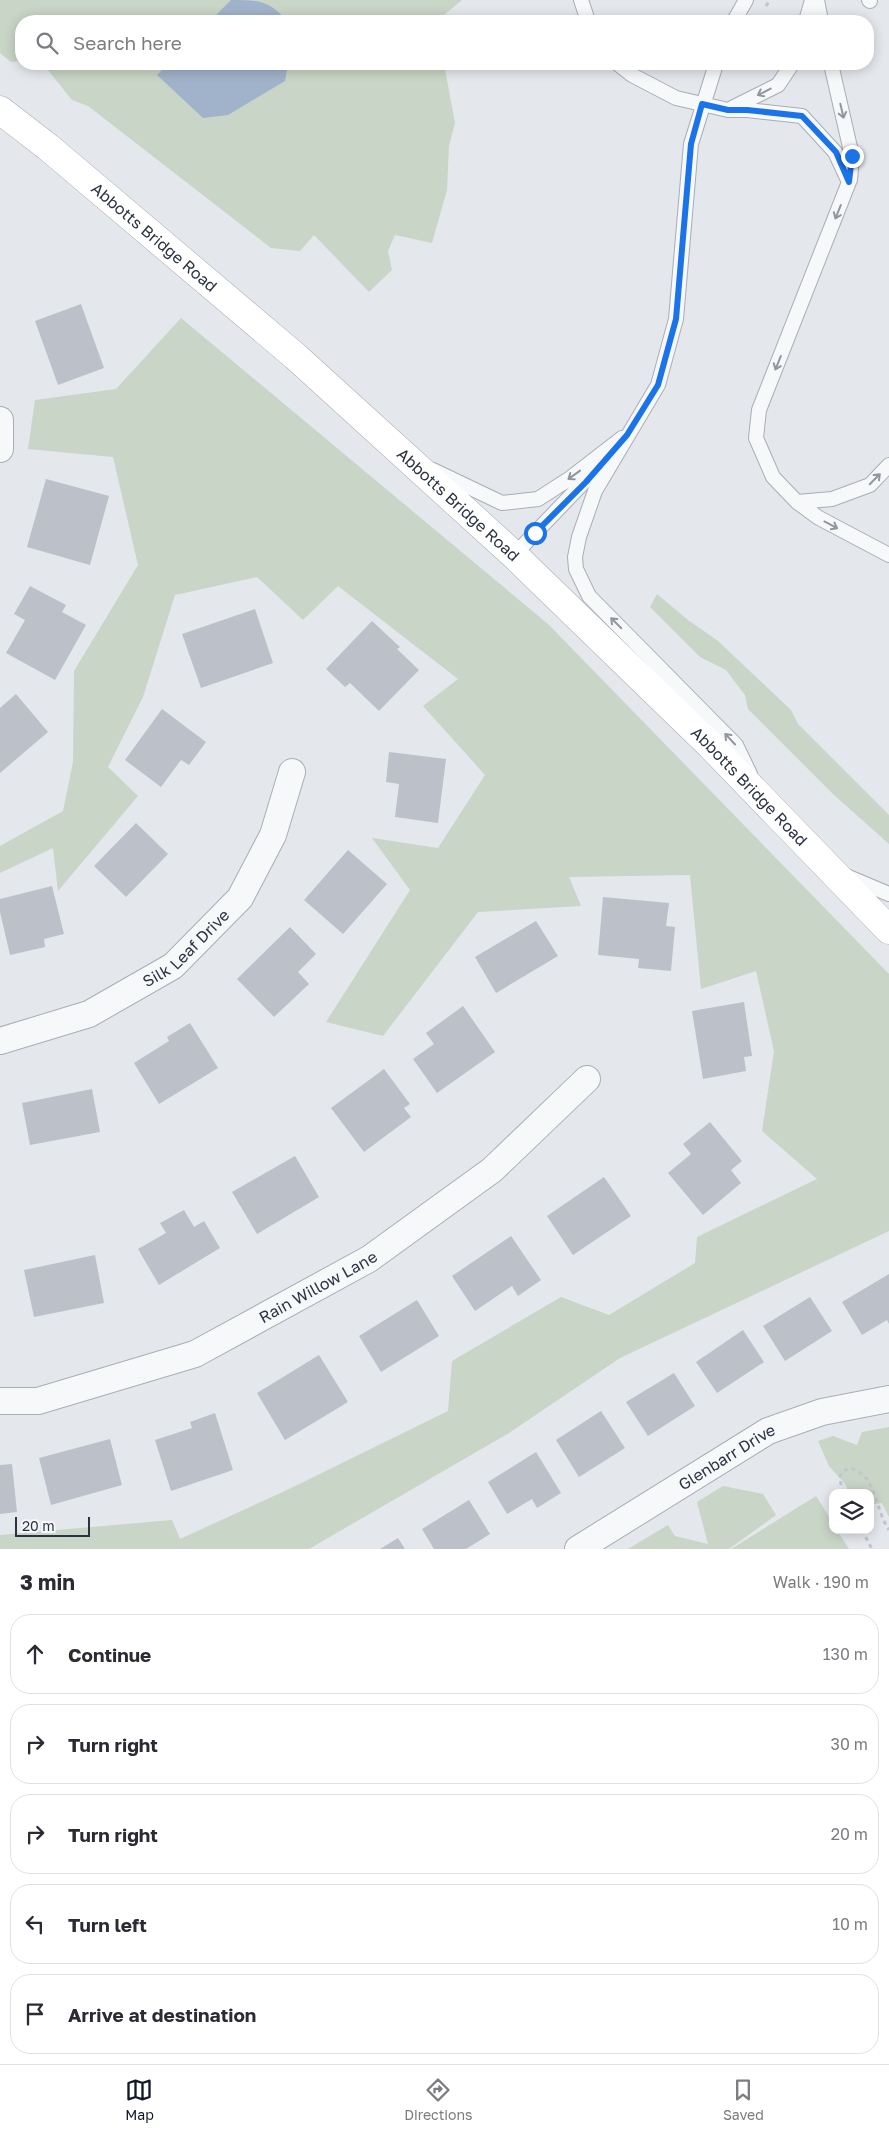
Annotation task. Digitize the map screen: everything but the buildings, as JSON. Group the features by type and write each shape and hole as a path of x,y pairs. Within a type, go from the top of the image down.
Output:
{"main road":[{"name":"Abbotts Bridge Road","path":"0,110 295,356 514,555 710,745 889,930"}],"street":[{"path":"0,420 0,449"},
{"name":"Silk Leaf Drive","path":"0,1041 89,1014 173,966 240,898 273,835 292,772"},
{"name":"Rain Willow Lane","path":"0,1401 38,1401 195,1354 369,1259 492,1170 587,1079"},
{"name":"Glenbarr Drive","path":"578,1549 768,1431 822,1412 889,1399"}],"lane":[{"path":"581,0 586,15"},
{"path":"737,15 746,0"},
{"path":"808,15 812,0"},
{"path":"817,0 821,15"},
{"path":"626,70 676,98 728,110 747,110 802,116 836,152 849,182"},
{"path":"714,70 691,144 676,319 658,385 595,491 579,536 575,557 576,569 589,596 736,745 761,798"},
{"path":"728,110 778,85 788,70"},
{"path":"832,70 852,156 849,182 759,410 756,438 773,477 797,502 818,518 889,555"},
{"path":"406,458 502,503 519,502 538,499 627,435"},
{"path":"514,555 586,482 627,435"},
{"path":"797,502 832,499 870,485 889,465"},
{"path":"829,868 889,894"}],"path":[{"path":"842,1489 840,1477 844,1471 851,1468 864,1476 872,1489"},
{"path":"874,1496 889,1530"},
{"path":"864,1534 872,1549"}],"green space":[{"path":"0,0 462,0 444,15 15,15 15,62 11,62 0,53"},
{"path":"48,70 445,70 455,123 449,146 447,190 432,243 395,235 388,251 392,270 369,292 314,235 300,251 271,248 88,106 72,100"},
{"path":"181,318 548,624 889,974 889,1231 620,1358 509,1433 309,1549 0,1549 0,1535 172,1520 180,1539 287,1490 448,1411 452,1361 561,1297 609,1315 695,1263 697,1237 817,1179 762,1131 774,1051 756,971 701,989 690,875 569,877 581,906 478,912 383,1036 326,1022 410,890 372,838 438,848 485,775 423,706 458,679 338,586 303,620 257,577 175,595 143,697 108,767 138,796 58,891 53,848 0,873 0,846 63,811 73,762 74,671 138,565 113,457 28,449 35,400 116,389"},
{"path":"657,594 688,620 718,641 791,710 798,724 889,815 889,844 833,794 748,709 745,695 726,670 700,657 650,607"},
{"path":"889,1427 889,1517 882,1503 874,1504 874,1489 847,1489 829,1466 818,1441 833,1436 857,1445 862,1432"},
{"path":"723,1486 763,1494 776,1515 729,1549 628,1549 668,1525 675,1536 708,1544 697,1502"},
{"path":"816,1496 829,1517 829,1534 840,1534 849,1549 731,1549"}],"water":[{"path":"231,0 249,0 268,5 282,15 216,15"},
{"path":"162,70 287,70 285,81 228,115 203,118 157,75"}],"route":[{"path":"535,533 586,482 627,435 658,385 676,319 691,144 702,104 728,110 747,110 802,116 836,152 849,182 852,156"}]}
